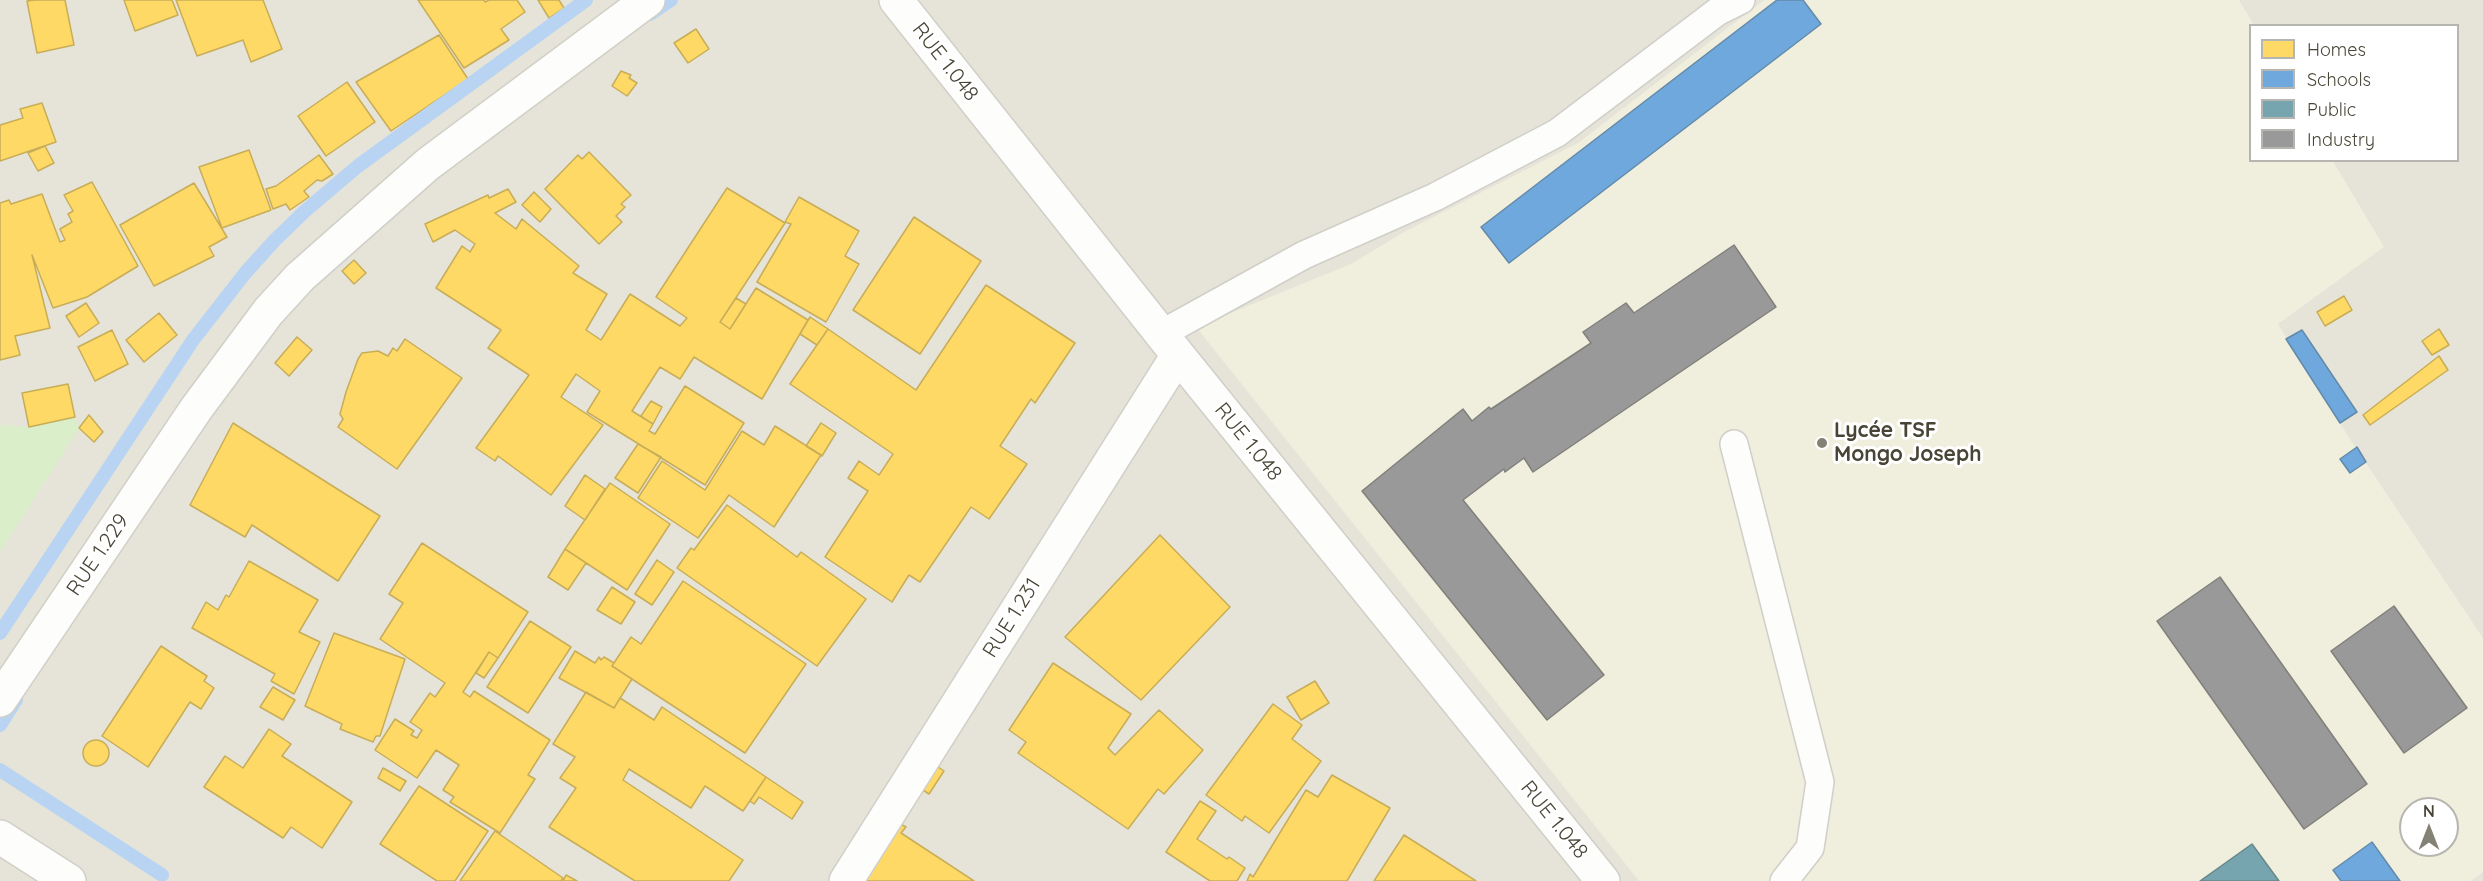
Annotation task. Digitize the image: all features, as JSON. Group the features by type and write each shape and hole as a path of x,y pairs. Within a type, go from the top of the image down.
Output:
{"street":[{"name":"RUE 1.229","path":"0,700 196,409 268,312 300,277 428,164 648,0"},
{"name":"RUE 1.048","path":"896,0 1603,881"},
{"name":"RUE 1.231","path":"846,881 1170,344"},
{"path":"0,837 69,881"}],"lane":[{"path":"1170,344 1304,255 1435,197 1557,134 1717,12 1741,0"},
{"path":"1734,444 1820,782 1810,848 1784,881"}],"shaded area":[{"path":"0,0 2483,0 2483,881 0,881"},
{"name":"Lycée TSF Mongo Joseph","path":"1764,0 2239,0 2253,24 2249,24 2249,162 2334,162 2384,247 2278,324 2350,439 2483,638 2483,872 2471,881 1639,881 1196,327 1351,264 1404,232 1578,143"}],"green space":[{"path":"75,417 79,428 0,552 0,425 29,427"}],"building: Homes":[{"path":"65,0 74,45 37,53 27,1"},
{"path":"124,0 172,0 178,15 135,31"},
{"path":"176,0 263,0 282,49 251,62 243,40 197,56"},
{"path":"418,0 484,0 485,2 517,0 525,12 501,29 509,40 464,68"},
{"path":"538,0 559,0 564,8 549,18"},
{"path":"696,29 709,49 688,63 674,43"},
{"path":"439,35 468,79 391,131 356,82"},
{"path":"621,71 631,75 629,78 637,83 627,96 612,86"},
{"path":"347,82 375,122 326,156 298,116"},
{"path":"42,103 56,142 0,161 0,125 23,118 20,109"},
{"path":"45,146 54,163 38,171 28,153"},
{"path":"249,150 271,210 222,228 199,167"},
{"path":"589,152 631,195 621,204 625,207 616,216 622,222 599,244 545,189 578,155 582,159"},
{"path":"319,155 333,174 322,181 317,180 304,191 309,197 290,210 286,204 273,209 266,189 276,186"},
{"path":"92,182 138,266 87,297 53,308 32,255 50,328 15,336 20,355 0,360 0,203 9,200 11,204 42,194 60,242 65,240 60,229 72,222 68,214 73,211 64,195"},
{"path":"194,183 227,237 209,247 214,256 154,286 120,225"},
{"path":"727,188 785,223 720,322 730,329 756,288 808,320 762,399 694,357 680,379 660,367 632,411 653,424 649,431 655,434 685,386 744,423 705,485 587,412 600,391 576,374 561,397 603,425 551,495 498,456 495,461 476,448 529,375 488,348 501,330 436,288 462,246 470,252 475,244 455,230 433,242 425,224 488,195 489,198 508,189 516,202 495,213 516,229 522,219 579,266 573,273 607,294 586,330 601,340 630,294 680,326 687,318 656,297"},
{"path":"534,192 551,209 540,222 522,205"},
{"path":"799,197 859,231 845,256 859,264 826,322 757,282 791,224 785,222"},
{"path":"914,217 981,261 920,354 853,310"},
{"path":"354,260 366,273 354,284 342,271"},
{"path":"986,285 1075,343 1035,403 1031,399 1000,446 1027,464 989,519 971,507 920,582 909,575 892,602 825,557 868,491 848,478 859,461 879,475 893,454 790,384 828,329 916,390"},
{"path":"2344,296 2352,310 2325,326 2317,312"},
{"path":"736,298 746,304 730,329 720,322"},
{"path":"86,303 99,323 79,337 66,316"},
{"path":"159,313 177,335 144,362 126,340"},
{"path":"810,317 828,329 817,345 800,334"},
{"path":"2439,329 2449,345 2432,355 2422,341"},
{"path":"112,330 128,364 95,381 78,347"},
{"path":"297,337 312,350 289,376 275,363"},
{"path":"405,339 462,378 397,469 338,427 343,419 340,414 346,392 362,353 378,351 388,356 393,348 397,351"},
{"path":"2439,356 2448,370 2370,425 2363,415"},
{"path":"68,384 75,417 29,427 22,393"},
{"path":"651,401 662,407 653,424 641,416"},
{"path":"89,415 103,432 94,442 79,428"},
{"path":"233,423 380,516 338,581 252,525 245,537 190,505"},
{"path":"821,423 836,433 822,456 806,446"},
{"path":"775,426 821,455 774,527 729,495 698,538 638,498 662,461 705,490 742,431 764,445"},
{"path":"638,444 661,457 638,493 615,478"},
{"path":"585,475 605,489 585,520 565,506"},
{"path":"610,483 670,524 627,590 565,549"},
{"path":"727,505 797,557 801,552 866,599 817,666 677,568 691,548 694,550"},
{"path":"1160,535 1230,607 1141,700 1065,637"},
{"path":"422,543 528,612 498,658 489,652 463,692 470,697 474,691 550,740 528,775 535,779 500,833 450,802 454,797 443,790 459,765 436,750 417,778 375,750 395,719 414,731 411,735 417,738 422,730 410,722 430,693 435,697 445,683 380,639 403,603 389,594"},
{"path":"565,549 586,563 568,590 548,577"},
{"path":"657,560 674,572 652,605 635,594"},
{"path":"249,561 318,600 299,632 320,642 294,694 271,681 275,674 192,628 206,602 218,610 226,595 229,597"},
{"path":"683,581 806,664 745,753 612,666 631,637 641,644"},
{"path":"612,587 635,602 621,624 597,610"},
{"path":"530,621 571,647 528,713 487,687"},
{"path":"334,633 405,659 380,736 376,736 373,742 340,729 342,724 305,706"},
{"path":"161,646 207,676 204,681 214,688 201,709 190,702 148,767 102,736"},
{"path":"575,651 595,663 599,657 601,660 604,657 614,663 612,666 632,679 614,708 559,678"},
{"path":"489,652 498,658 484,678 476,673"},
{"path":"1053,663 1131,714 1108,748 1115,755 1159,710 1203,750 1164,794 1158,789 1128,829 1018,753 1026,742 1009,730"},
{"path":"1315,681 1329,703 1301,720 1287,697"},
{"path":"273,687 295,700 283,720 260,707"},
{"path":"586,692 614,708 620,698 654,720 662,707 766,777 743,811 705,786 691,808 629,769 623,780 743,860 729,881 635,881 549,827 576,788 560,778 575,757 553,744"},
{"path":"1273,704 1302,725 1292,739 1321,761 1269,833 1245,816 1242,821 1206,795"},
{"path":"269,729 291,744 282,756 352,802 322,848 291,827 283,838 204,787 225,756 243,768"},
{"path":"96,740 106,743 109,753 106,763 96,766 86,763 83,753 86,743"},
{"path":"928,760 944,771 929,794 912,783"},
{"path":"383,768 406,781 400,791 378,778"},
{"path":"1332,775 1390,808 1347,881 1247,881 1250,874 1253,877 1306,790 1318,797"},
{"path":"766,777 803,802 792,819 759,797 754,804 750,801"},
{"path":"419,786 488,831 455,881 437,881 380,844"},
{"path":"1200,801 1216,811 1197,839 1245,868 1237,881 1210,881 1166,852"},
{"path":"889,818 906,827 901,833 974,881 852,881"},
{"path":"495,831 563,878 561,881 460,881"},
{"path":"1404,835 1476,881 1374,881"},
{"path":"566,875 577,881 563,881"}],"building: Schools":[{"path":"1777,0 1803,0 1821,24 1509,263 1481,227"},
{"path":"2302,330 2357,412 2340,423 2286,339"},
{"path":"2357,447 2366,462 2350,473 2340,459"},
{"path":"2372,842 2400,881 2341,881 2333,870"}],"building: Public":[{"path":"2252,844 2279,881 2200,881"}],"building: Industry":[{"path":"1734,245 1776,307 1533,472 1524,458 1505,472 1504,469 1463,500 1604,675 1547,720 1362,491 1463,409 1472,421 1489,407 1491,409 1591,343 1583,332 1626,303 1634,313"},
{"path":"2220,577 2367,784 2304,829 2157,621"},
{"path":"2394,606 2467,708 2404,753 2331,651"}],"waterway":[{"path":"0,633 193,340 246,272 274,241 358,166 586,0"},
{"path":"650,14 671,0"},
{"path":"0,725 16,700"},
{"path":"0,770 162,875"}],"place":[{"name":"Lycée TSF Mongo Joseph","path":"1822,443"}]}
